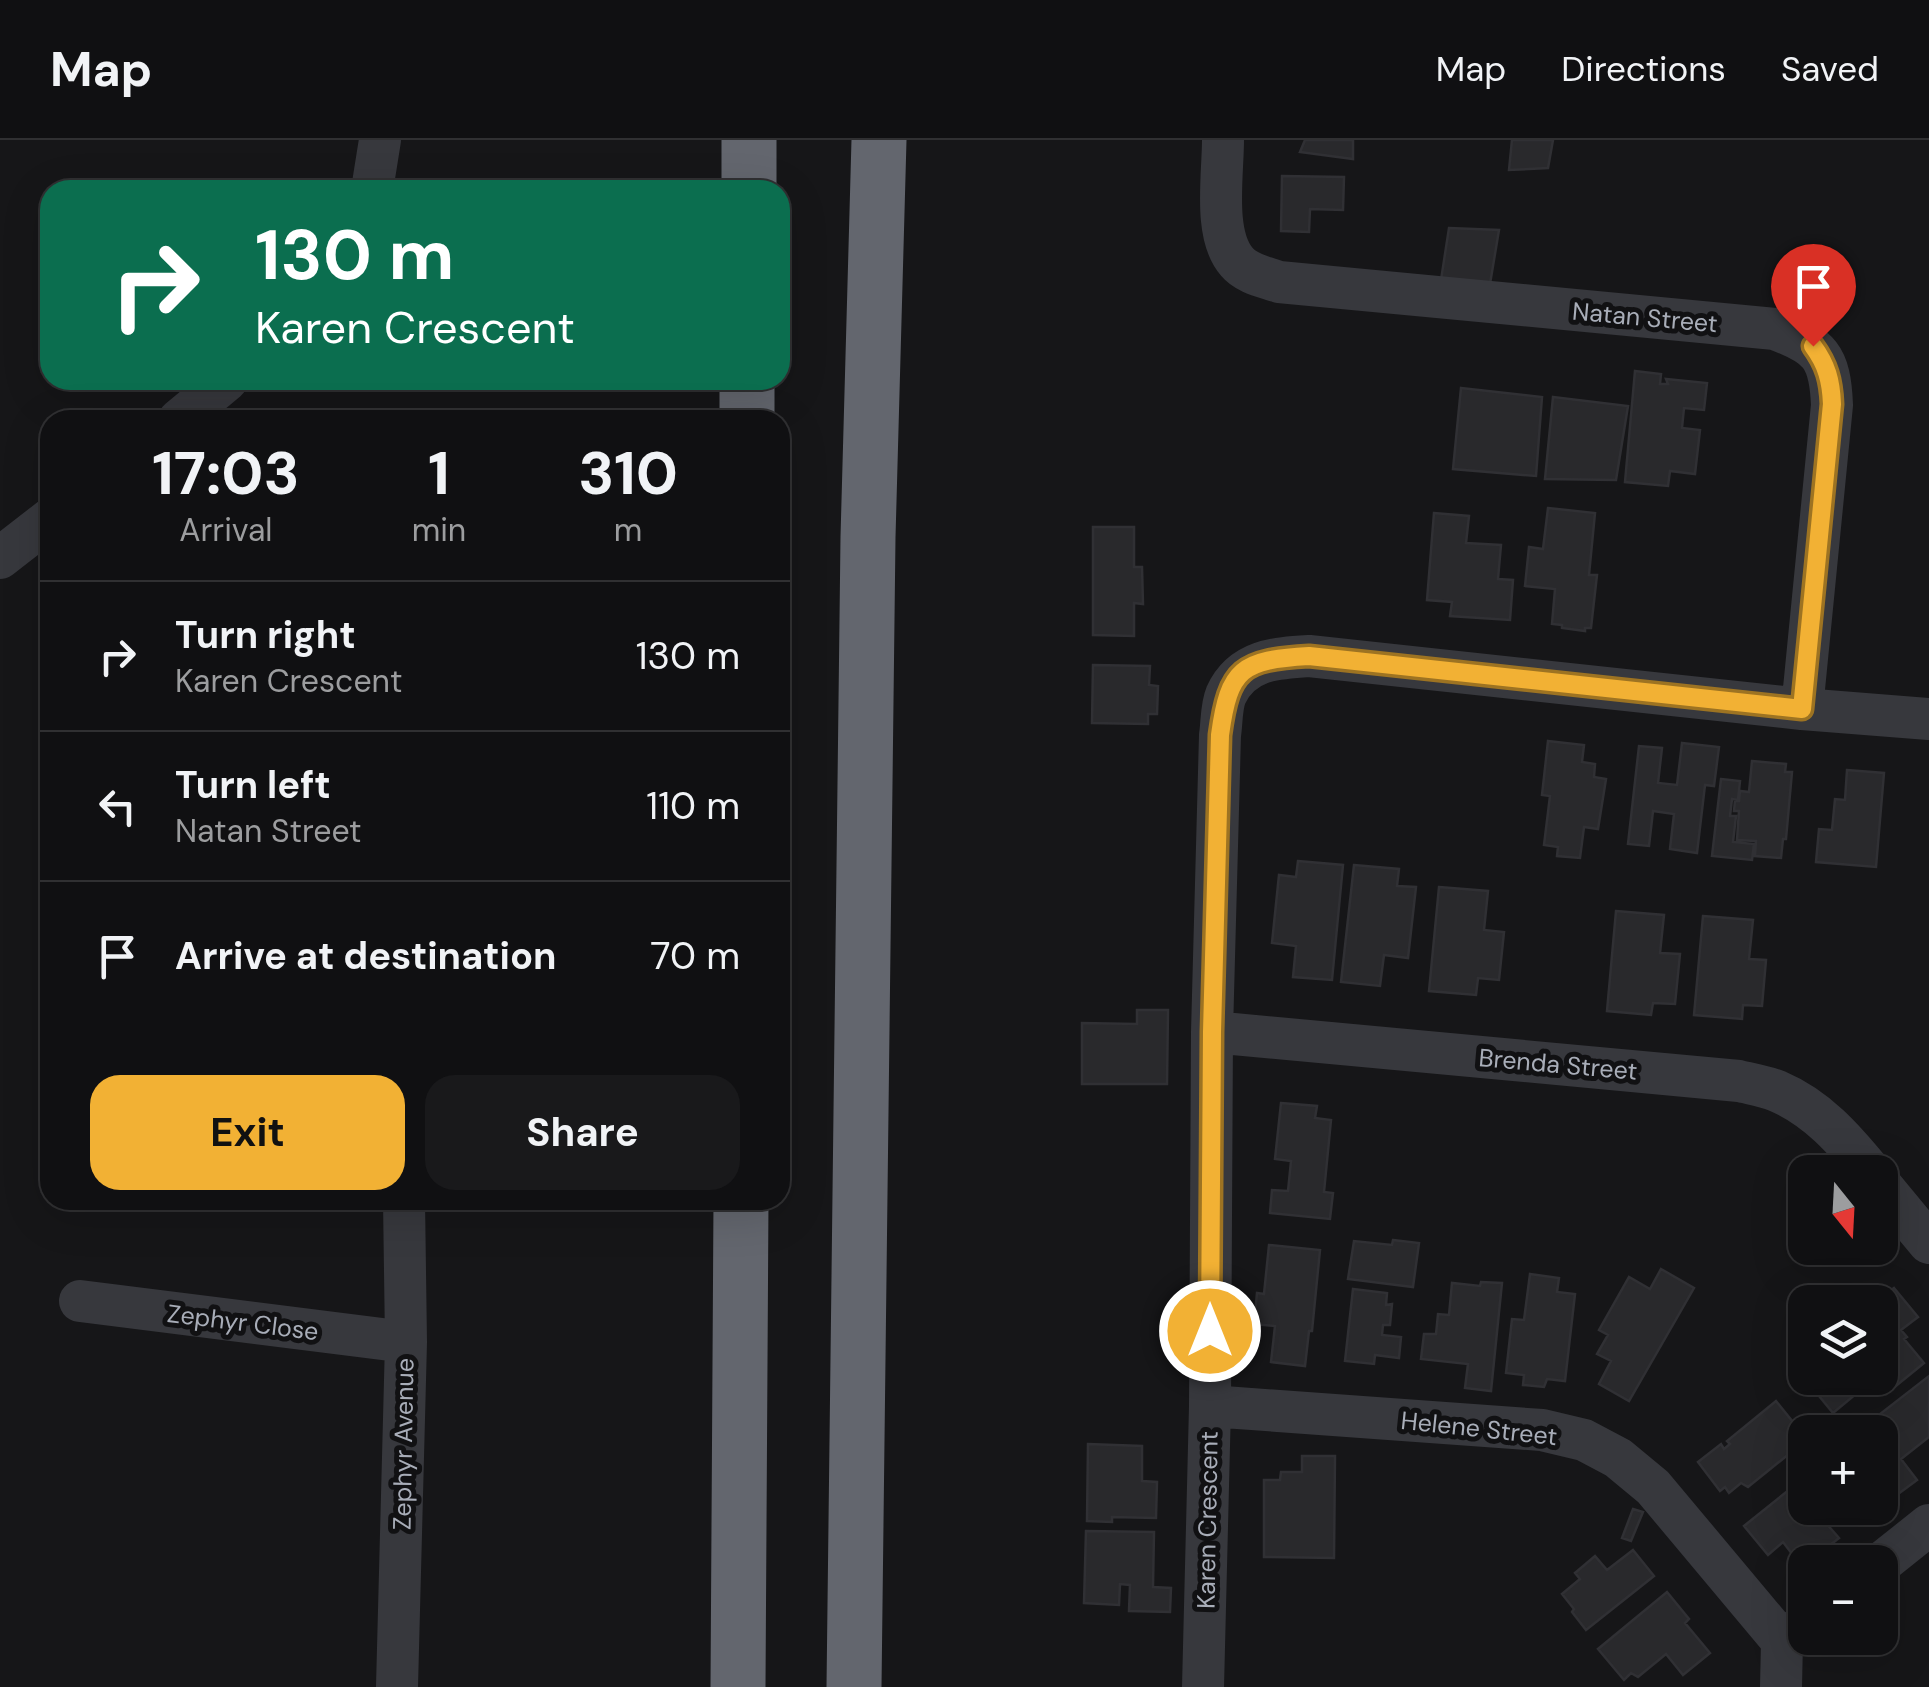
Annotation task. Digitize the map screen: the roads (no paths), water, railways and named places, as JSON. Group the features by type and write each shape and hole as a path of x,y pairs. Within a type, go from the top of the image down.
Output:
{"highway":[{"path":"749,180 750,140"},
{"path":"854,1687 868,536 878,140"},
{"path":"738,1687 741,1210"}],"street":[{"path":"374,180 380,140"},
{"name":"Natan Street","path":"1223,140 1222,222 1226,244 1238,264 1254,274 1279,282 1775,329 1813,346 1825,362 1832,404 1802,709"},
{"path":"191,410 215,390"},
{"path":"0,558 40,527"},
{"name":"Karen Crescent","path":"1203,1687 1220,735 1225,697 1241,671 1271,658 1309,656 1929,719"},
{"name":"Brenda Street","path":"1212,1032 1739,1081 1776,1091 1812,1110 1857,1155"},
{"path":"1898,1206 1929,1243"},
{"name":"Zephyr Avenue","path":"397,1687 406,1342 404,1210"},
{"name":"Zephyr Close","path":"80,1302 406,1342"},
{"name":"Helene Street","path":"1210,1406 1542,1430 1584,1440 1618,1458 1653,1487 1788,1626"},
{"path":"1898,1550 1929,1525"},
{"path":"1781,1687 1789,1655"}]}
